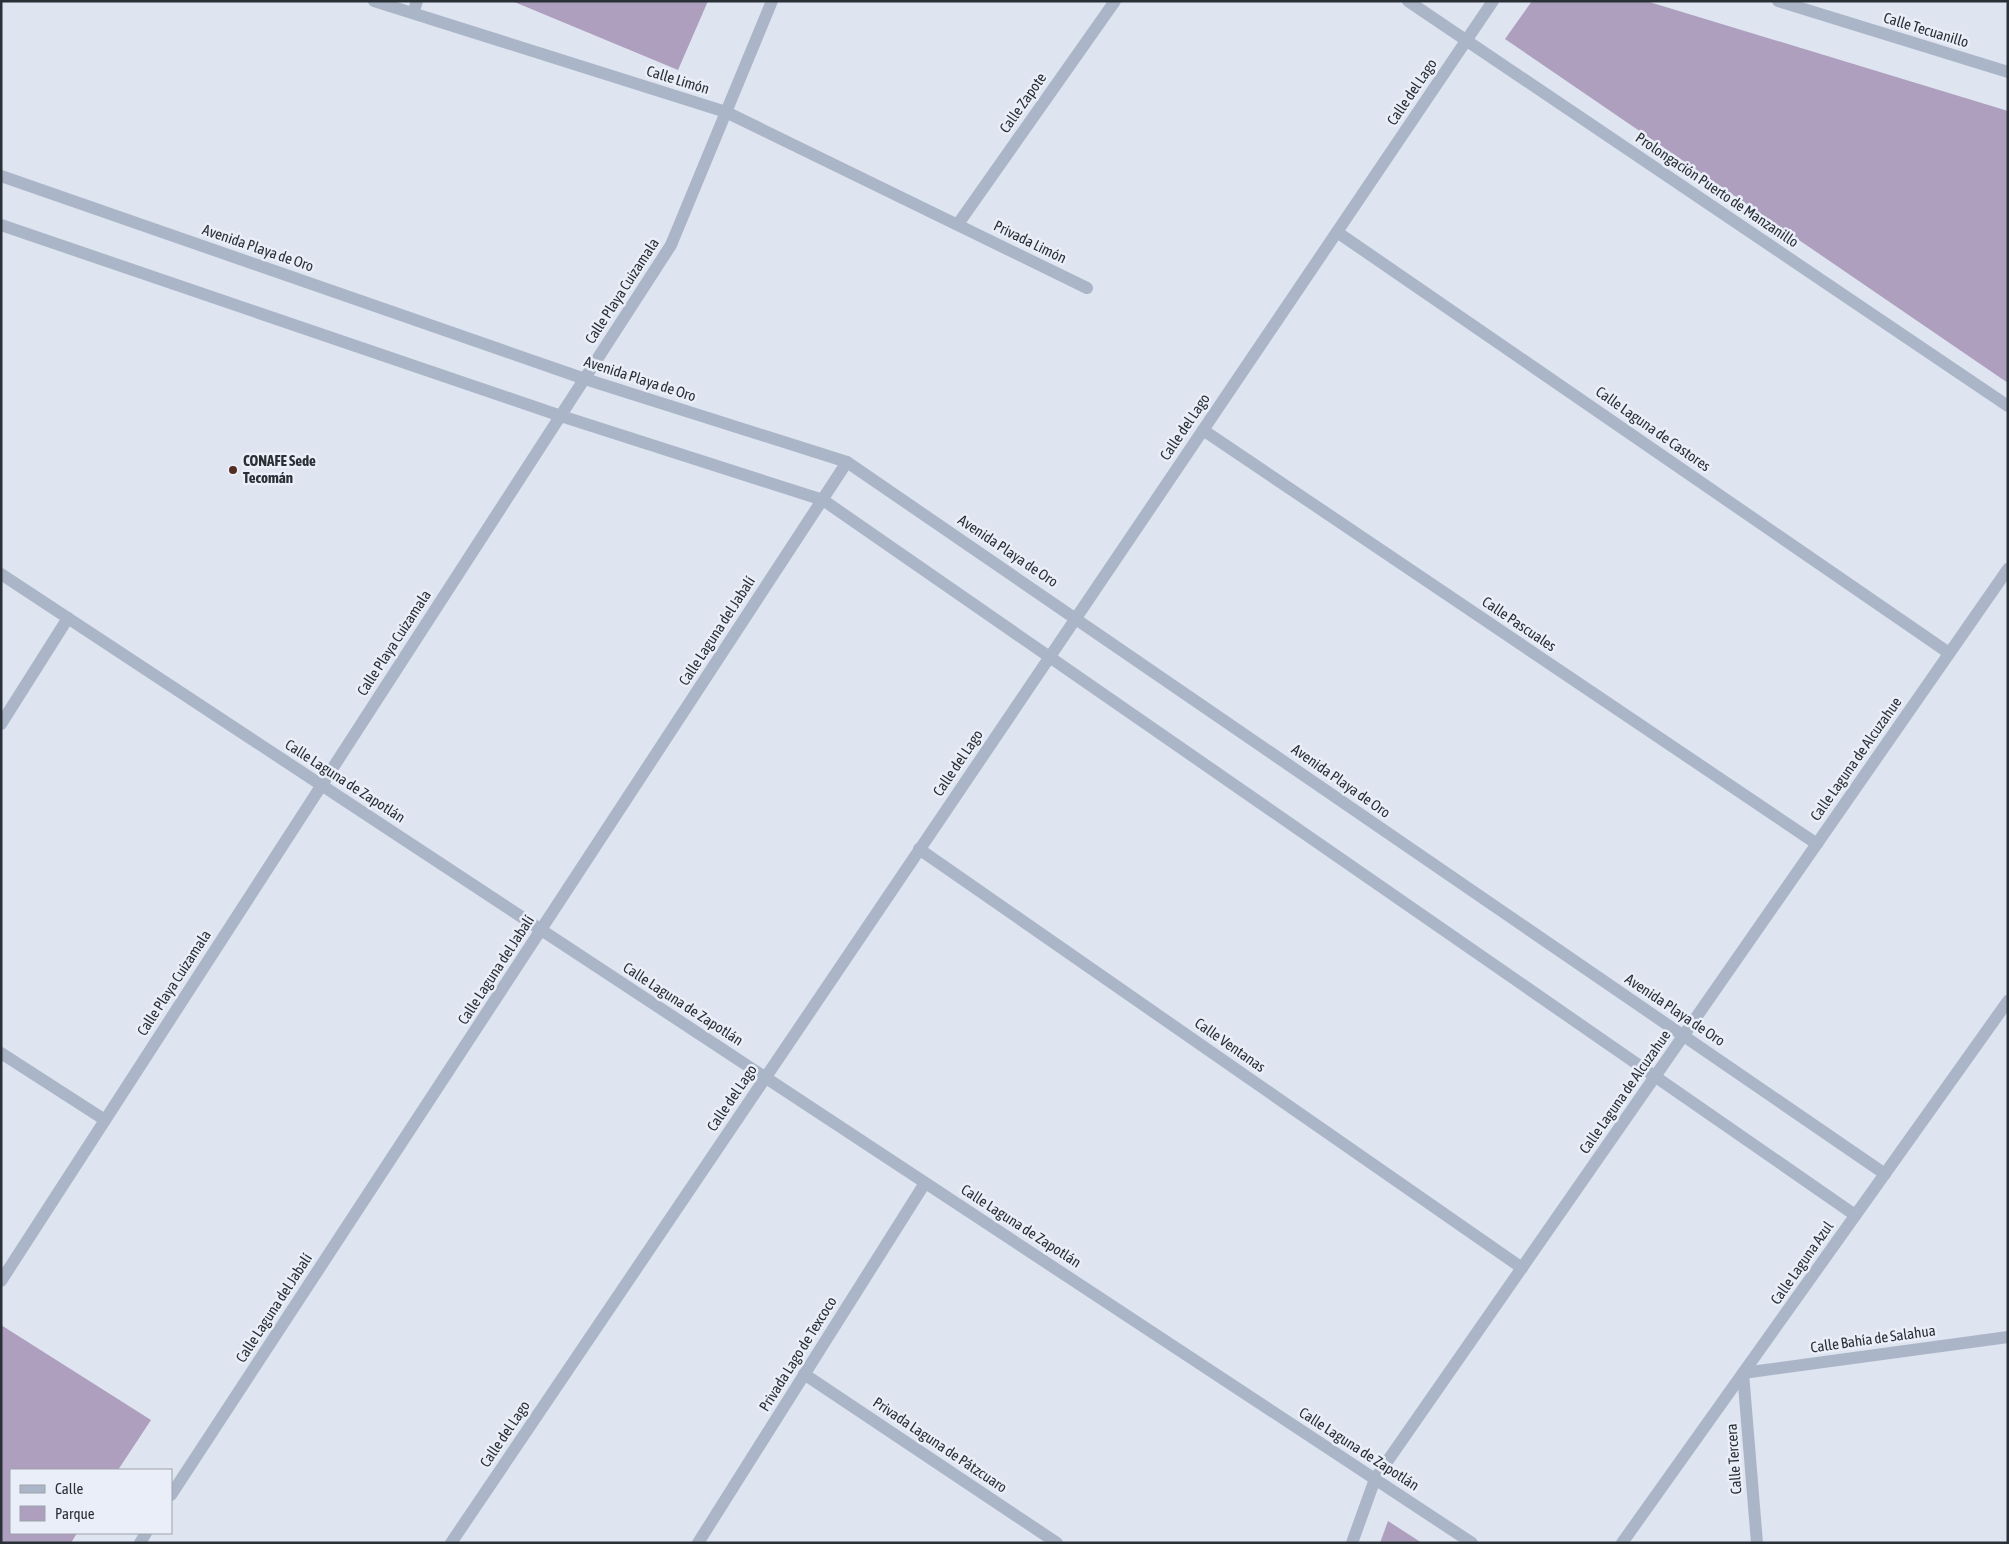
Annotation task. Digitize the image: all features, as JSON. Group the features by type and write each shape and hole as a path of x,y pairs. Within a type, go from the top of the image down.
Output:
{"street":[{"name":"Calle Limón","path":"374,1 415,7 726,112 958,224"},
{"name":"Calle Playa Cuizamala","path":"1,1281 672,245 772,1"},
{"name":"Calle Zapote","path":"958,224 1115,1"},
{"name":"Prolongación Puerto de Manzanillo","path":"1408,1 2008,406"},
{"name":"Calle del Lago","path":"451,1543 1493,1"},
{"name":"Calle Tecuanillo","path":"1778,1 2008,72"},
{"name":"Avenida Playa de Oro","path":"1,176 585,379 848,462 1885,1174"},
{"name":"Privada Limón","path":"958,224 1087,288"},
{"path":"1,225 561,416 823,500 1855,1215"},
{"name":"Calle Laguna de Castores","path":"1337,232 1949,653"},
{"name":"Calle Pascuales","path":"1203,430 1816,844"},
{"name":"Calle Laguna del Jabalí","path":"172,1493 848,462"},
{"name":"Calle Laguna de Alcuzahue","path":"1352,1543 1375,1479 2008,569"},
{"name":"Calle Laguna de Zapotlán","path":"1,574 1472,1543"},
{"path":"1,724 68,618"},
{"name":"Calle Ventanas","path":"919,850 1522,1268"},
{"name":"Calle Laguna Azul","path":"1622,1543 2008,1001"},
{"path":"1,1053 105,1120"},
{"name":"Privada Lago de Texcoco","path":"698,1543 925,1182"},
{"name":"Calle Bahía de Salahua","path":"1743,1372 2008,1337"},
{"name":"Calle Tercera","path":"1743,1372 1756,1543"},
{"name":"Privada Laguna de Pátzcuaro","path":"804,1374 1057,1543"}],"green space":[{"path":"512,1 708,1 678,70"},
{"path":"1532,1 1646,1 2008,111 2008,383 1505,39"},
{"path":"1,1325 151,1420 119,1469 10,1469 10,1534 76,1534 71,1543 1,1543"},
{"path":"1388,1521 1422,1543 1380,1543"}],"place":[{"name":"CONAFE Sede Tecomán","path":"233,470"}]}
